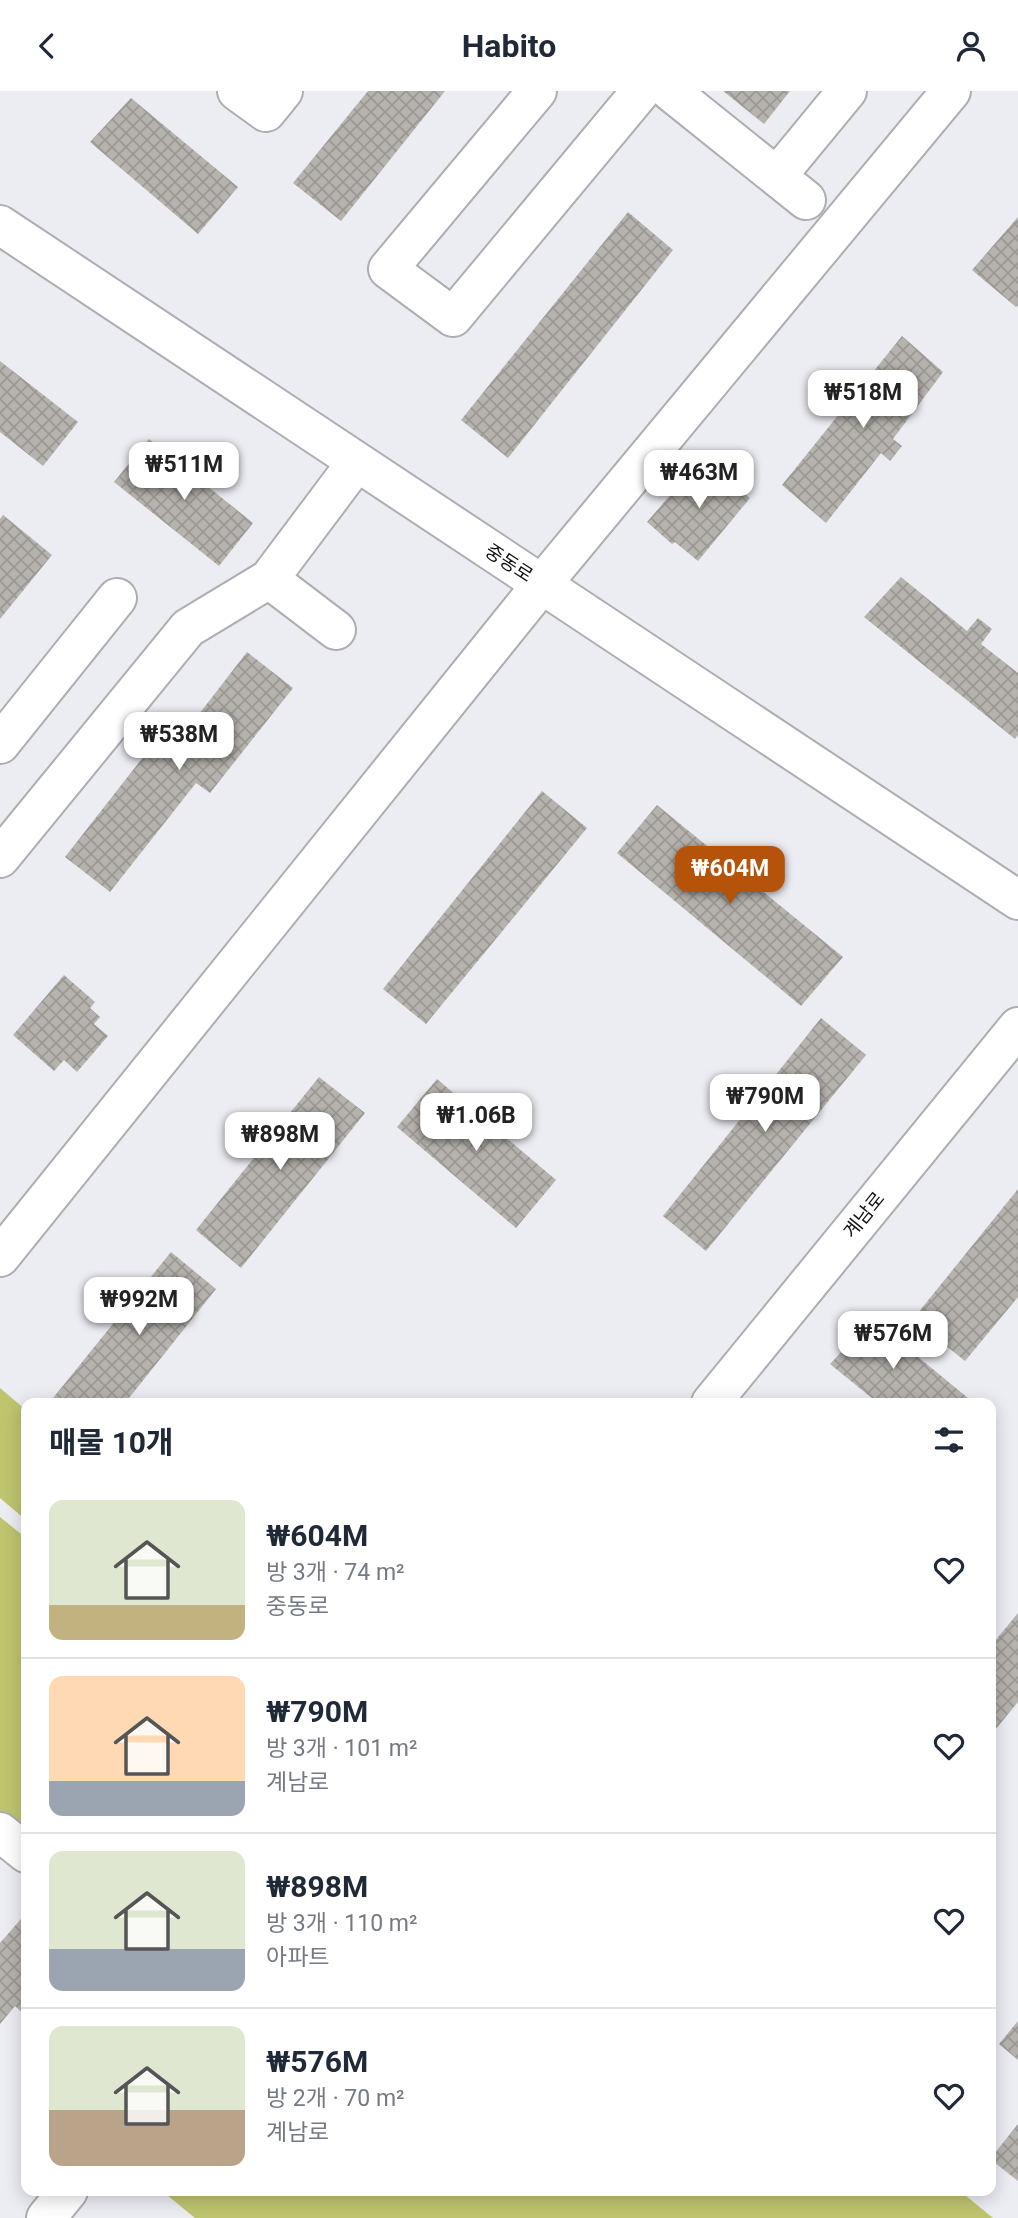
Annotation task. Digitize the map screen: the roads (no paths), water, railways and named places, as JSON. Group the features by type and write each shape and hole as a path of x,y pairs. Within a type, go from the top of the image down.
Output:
{"street":[{"path":"237,91 266,112 283,91"},
{"path":"537,91 388,269 453,317 641,91"},
{"path":"670,91 806,200"},
{"path":"777,176 847,91"},
{"path":"0,1258 542,584 951,91"},
{"name":"중동로","path":"0,225 1018,900"},
{"path":"0,858 188,628 269,579 356,463"},
{"path":"269,579 336,630"},
{"path":"0,744 117,599"},
{"name":"계남로","path":"715,1398 1018,1027"},
{"path":"0,1832 21,1849"},
{"path":"46,2218 64,2196"}]}
